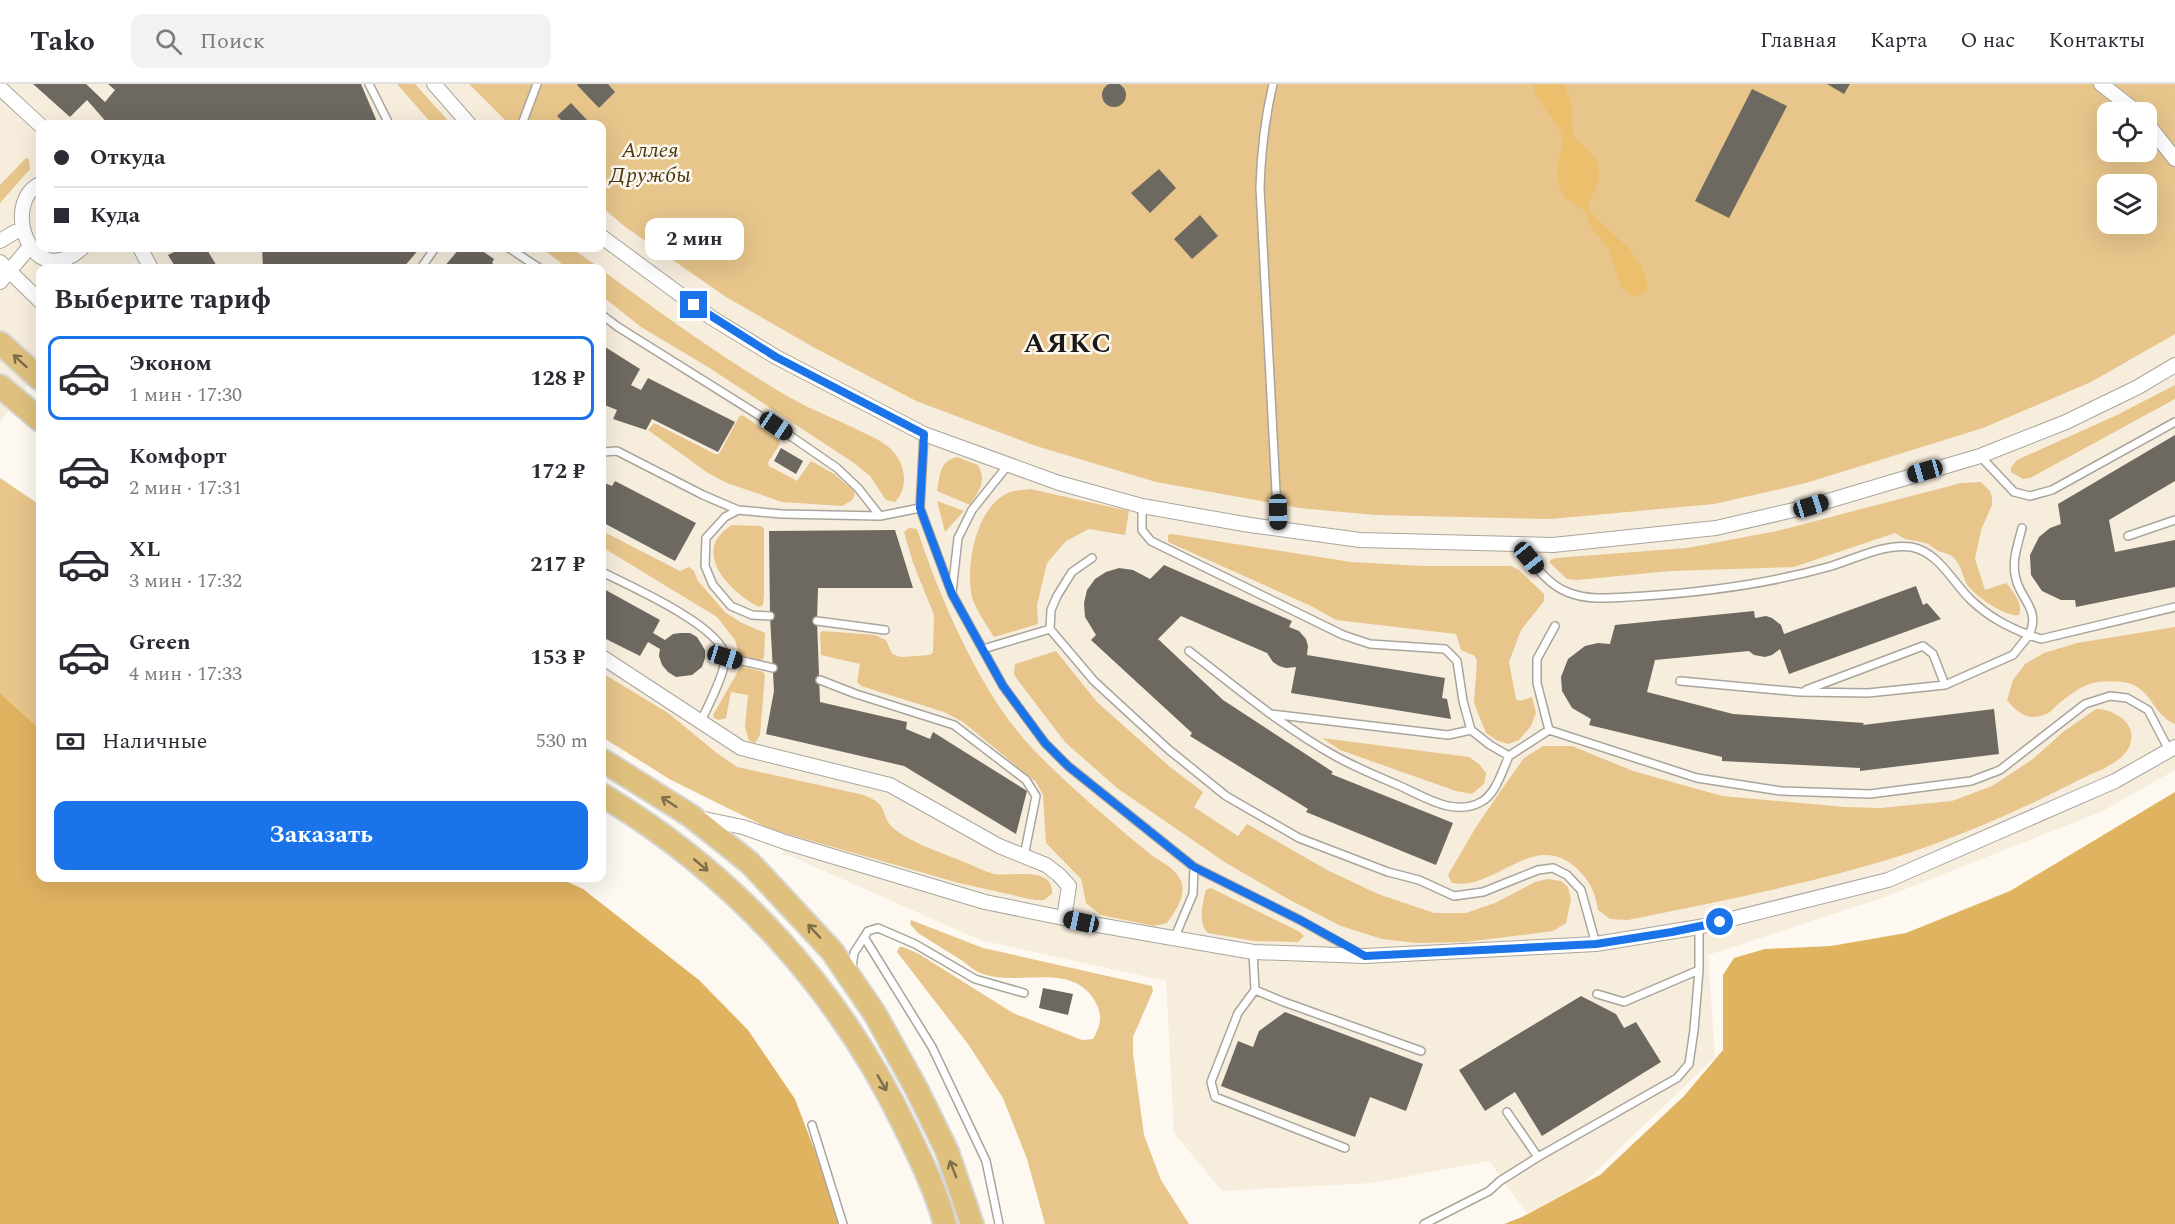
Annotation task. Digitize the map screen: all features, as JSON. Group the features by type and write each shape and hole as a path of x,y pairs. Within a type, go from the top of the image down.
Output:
{"main road":[{"path":"0,343 36,375"},
{"path":"0,386 36,417"},
{"path":"606,763 691,816 750,863 832,951 875,1014 916,1088 946,1151 972,1224"},
{"path":"606,798 674,842 729,889 755,913 814,980 853,1032 892,1100 923,1165 945,1224"}],"street":[{"path":"434,84 466,120"},
{"path":"2101,84 2125,102"},
{"path":"0,88 36,121"},
{"path":"2157,136 2175,159"},
{"path":"36,185 24,194 16,206 13,219 15,232 27,250 38,257 50,260 63,259 77,252"},
{"path":"0,241 15,232"},
{"path":"606,240 712,318 739,335 776,357 924,434 1059,483 1143,506 1278,529 1360,540 1553,545 1716,528 1811,506 1980,456 2066,422 2138,387 2175,365"},
{"path":"0,282 5,267 27,250"},
{"path":"5,267 36,297"},
{"path":"606,660 741,748 890,785 999,846 1046,865 1069,886 1064,918"},
{"path":"691,816 743,827 784,842 985,902 1253,952 1365,956 1596,944 1699,927 1888,880 2115,781 2172,749"}],"lane":[{"path":"369,84 387,120"},
{"path":"524,120 537,84"},
{"path":"1273,84 1267,108 1260,188 1278,529"},
{"path":"515,252 533,264"},
{"path":"606,318 776,426 837,468 880,516"},
{"path":"1980,456 2014,492 2030,496 2052,490 2175,422"},
{"path":"924,434 920,508 952,594 1003,686 1045,743 1085,781 1194,867 1300,920 1365,956"},
{"path":"606,452 617,451 703,495 738,510 782,514 880,516 920,508"},
{"path":"952,594 958,538 972,510 1008,465"},
{"path":"1143,506 1142,530 1151,541 1343,635 1370,644 1445,650 1457,661 1463,701 1471,730 1509,756"},
{"path":"738,510 725,517 706,538 705,566 713,585 731,606 752,615 770,616"},
{"path":"2128,536 2175,520"},
{"path":"1680,681 1800,692 1868,693 1945,685 2013,655 2029,635 2033,626 2031,606 2016,579 2014,562 2022,528"},
{"path":"1517,544 1540,573 1565,592 1597,599 1679,593 1776,581 1830,567 1888,548 1909,547 1921,550 1937,560 1971,600 2003,625 2041,639 2175,607"},
{"path":"1092,558 1072,572 1057,596 1051,610 1050,629 1094,681 1168,748 1226,796 1299,838 1388,872 1419,880 1454,896 1483,892 1538,870 1553,868 1568,875 1581,890 1596,944"},
{"path":"606,574 654,598 702,627 720,645 725,657 716,691 701,721"},
{"path":"817,621 885,630"},
{"path":"1549,730 1537,683 1537,659 1555,626"},
{"path":"983,649 1050,629"},
{"path":"1800,692 1923,646 1933,654 1945,685"},
{"path":"1189,651 1270,713 1338,758 1441,805 1461,809 1481,802 1489,795 1509,756 1549,730"},
{"path":"725,657 773,669"},
{"path":"820,680 856,694 954,725 1026,780 1036,796 1024,856"},
{"path":"1549,730 1697,778 1781,792 1870,795 1971,781 2000,770 2085,704 2110,696 2127,698 2148,710 2172,749"},
{"path":"1270,713 1448,735 1471,730"},
{"path":"1174,939 1193,894 1194,867"},
{"path":"1424,1224 1489,1191 1500,1181 1538,1157 1677,1078 1689,1064 1699,970 1699,927"},
{"path":"850,976 854,953 868,931 878,928 915,944 975,980 1024,993"},
{"path":"864,937 932,1047 986,1161 999,1224"},
{"path":"1253,952 1256,990 1238,1013 1211,1082 1215,1097 1345,1148"},
{"path":"1597,994 1624,1002 1699,970"},
{"path":"1256,990 1422,1051"},
{"path":"1507,1112 1538,1157"},
{"path":"812,1125 843,1224"}],"shaded area":[{"path":"0,84 2175,84 2175,770 2103,811 1888,896 1708,955 1715,1057 1584,1183 1527,1213 1489,1161 1372,1183 1222,1191 1174,1133 1166,981 980,940 790,856 782,855 790,826 606,732 606,264 36,264 36,373 0,422"},
{"path":"1533,84 1564,84 1572,105 1573,133 1594,156 1598,166 1597,185 1590,200 1589,210 1639,262 1648,288 1642,295 1632,296 1621,286 1608,248 1591,227 1586,211 1566,199 1558,184 1557,168 1562,134 1536,95"},
{"path":"0,693 36,725 36,882 568,882 583,889 699,980 748,1030 795,1099 834,1201 840,1224 0,1224"},
{"path":"2175,792 2175,1224 1504,1224 1522,1217 1600,1175 1684,1096 1723,1050 1723,975 1734,958 1765,949 1831,946 1906,933 2010,891"}],"green space":[{"path":"397,84 415,84 447,120 428,120"},
{"name":"Аллея Дружбы","path":"469,84 2175,84 2175,334 2091,382 1983,428 1806,483 1714,504 1551,519 1375,515 1299,508 1156,482 1036,446 916,401 815,348 726,297 624,226 606,210 606,120 505,120"},
{"path":"26,158 29,159 30,169 0,203 0,185"},
{"path":"547,252 577,252 594,264 562,264"},
{"path":"606,273 690,334 759,379 800,403 879,440 891,449 903,468 904,476 902,490 895,502 886,500 870,476 854,463 708,367 641,327 606,299"},
{"path":"2175,385 2175,399 2030,478 2023,479 2011,472 2011,467 2017,460 2117,415"},
{"path":"742,415 779,439 780,444 768,462 769,466 797,481 811,461 834,474 854,491 855,495 851,501 842,506 782,502 727,483 708,473 648,430 654,423 719,454"},
{"path":"957,457 978,465 981,471 981,486 970,505 937,491 944,466"},
{"path":"0,478 36,502 36,725 0,693"},
{"path":"1981,482 1990,491 1992,505 1981,530 1975,559 1985,590 2006,583 2019,603 2019,615 1999,610 1978,595 1968,586 1952,556 1895,533 1794,567 1670,571 1577,580 1567,579 1550,563 1550,560 1556,558 1687,548 1777,531 1961,483"},
{"path":"1030,489 1129,511 1125,535 1089,529 1066,541 1047,563 1037,605 1038,624 994,637 972,597 970,570 975,539 988,511 997,500 1010,492"},
{"path":"937,501 964,511 945,532"},
{"path":"732,525 761,526 764,529 764,594 763,605 759,607 736,592 718,570 714,558 714,547 720,535"},
{"path":"909,528 917,529 938,586 964,644 995,700 1012,725 1031,747 1077,791 1179,876 1182,887 1181,898 1167,923 1154,926 1101,915 1086,903 1081,879 1046,843 1043,795 1036,782 963,722 944,712 861,686 857,682 860,664 821,655 820,633 822,631 875,635 886,640 892,654 901,657 930,655 933,652 934,615 913,563 904,532"},
{"path":"606,533 680,571 689,567 726,613 765,633 764,658 759,662 740,658 735,640 717,617 606,549"},
{"path":"1168,535 1351,562 1423,566 1511,566 1519,570 1544,594 1544,601 1521,630 1509,662 1516,699 1520,701 1532,697 1536,713 1531,726 1519,740 1508,744 1486,733 1474,703 1477,661 1475,656 1461,650 1456,634 1336,620 1311,606 1168,542"},
{"path":"2175,627 2175,724 2161,714 2140,689 2123,682 2092,683 2071,694 2049,713 2034,717 2024,715 2007,700 2013,680 2025,664 2044,653 2077,643"},
{"path":"1056,651 1097,702 1170,767 1203,792 1194,807 1238,836 1247,824 1327,870 1378,894 1434,913 1466,913 1495,903 1535,882 1548,879 1561,881 1568,887 1571,899 1566,923 1553,931 1465,942 1417,943 1382,939 1341,926 1290,900 1226,863 1117,788 1065,742 1014,675 1015,664"},
{"path":"741,666 763,672 765,675 760,735 755,743 749,741 745,727 748,695 731,692 726,718 719,720 713,715"},
{"path":"606,675 668,713 737,767 864,795 879,803 891,826 910,839 994,874 1039,876 1051,885 1052,894 1044,900 1034,900 959,883 770,829 671,780 606,739"},
{"path":"2096,709 2107,710 2122,718 2131,732 2128,749 2123,756 2108,766 1964,833 1890,859 1825,877 1628,920 1610,919 1598,910 1593,891 1584,876 1574,866 1558,857 1543,855 1528,858 1483,879 1468,883 1452,883 1448,875 1476,827 1524,758 1543,746 1572,746 1633,771 1722,796 1880,808 1952,801 1992,786 2033,759 2063,732"},
{"path":"1322,738 1469,757 1486,773 1484,784 1472,794 1456,791 1340,750"},
{"path":"1211,888 1304,936 1298,942 1254,941 1208,933 1203,924 1202,912 1206,890"},
{"path":"911,920 983,948 1152,986 1153,991 1133,1037 1133,1054 1144,1135 1161,1180 1189,1224 1045,1224 1027,1159 1003,1098 968,1044 897,952 899,947 903,947 919,954 1013,1013 1082,1040 1093,1039 1096,1034 1100,1020 1098,1006 1085,989 1072,981 1042,977 995,977 980,973 918,933 910,924"}],"building":[{"path":"1114,83 1123,86 1126,95 1123,104 1114,107 1105,104 1102,95 1105,86"},
{"path":"33,84 86,84 105,102 115,90 108,84 361,84 376,120 104,120 87,100 70,117"},
{"path":"578,84 608,84 615,92 599,108"},
{"path":"1827,84 1850,84 1844,94"},
{"path":"1752,89 1787,106 1729,218 1695,201"},
{"path":"571,103 587,120 561,120 557,116"},
{"path":"1159,169 1176,188 1150,213 1131,193"},
{"path":"1200,215 1218,236 1192,259 1174,239"},
{"path":"174,252 208,252 216,264 174,264 168,255"},
{"path":"262,252 417,252 406,264 263,264"},
{"path":"457,252 484,252 494,259 493,264 446,264"},
{"path":"606,348 640,369 631,385 641,390 648,378 735,422 718,452 652,419 646,430 613,419 617,410 606,406"},
{"path":"2175,435 2175,481 2109,520 2115,552 2175,540 2175,587 2076,607 2075,600 2061,600 2042,591 2031,575 2030,555 2039,537 2050,528 2061,524 2058,504"},
{"path":"781,448 803,461 796,474 774,461"},
{"path":"615,481 696,523 675,561 606,524 606,484 612,486"},
{"path":"895,530 913,588 818,588 820,702 907,722 906,729 930,739 933,732 1027,791 1016,834 904,766 766,734 774,691 769,531"},
{"path":"1164,565 1292,621 1289,627 1299,631 1306,639 1307,655 1445,678 1442,698 1447,699 1451,719 1291,693 1296,667 1279,666 1267,653 1181,616 1158,639 1223,700 1333,772 1331,774 1453,823 1436,865 1306,812 1308,809 1190,736 1192,733 1091,640 1096,635 1085,617 1084,603 1087,590 1095,579 1119,568 1133,570 1150,579"},
{"path":"1916,586 1923,605 1927,603 1941,619 1789,674 1780,649 1765,657 1754,655 1749,651 1655,660 1647,692 1733,714 1864,723 1863,725 1994,709 1999,754 1860,771 1860,768 1722,761 1722,757 1589,725 1591,719 1572,708 1562,691 1561,677 1568,659 1585,646 1598,643 1610,644 1615,625 1754,611 1755,618 1766,616 1772,618 1781,625 1784,634"},
{"path":"606,590 660,620 653,633 665,640 673,634 690,633 697,637 705,650 702,667 692,675 676,677 662,665 659,656 660,649 648,642 640,656 606,639"},
{"path":"1043,988 1073,994 1068,1015 1039,1008"},
{"path":"1581,996 1616,1014 1624,1028 1636,1022 1661,1062 1542,1136 1515,1092 1485,1111 1459,1070"},
{"path":"1285,1012 1423,1064 1406,1111 1370,1097 1355,1137 1221,1086 1238,1041 1253,1047 1259,1031"}],"district":[{"name":"АЯКС","path":"1068,342"}],"route":[{"path":"694,305 776,357 924,434 920,508 952,594 1003,686 1045,743 1068,766 1194,867 1300,920 1365,956 1596,944 1720,922"}]}
